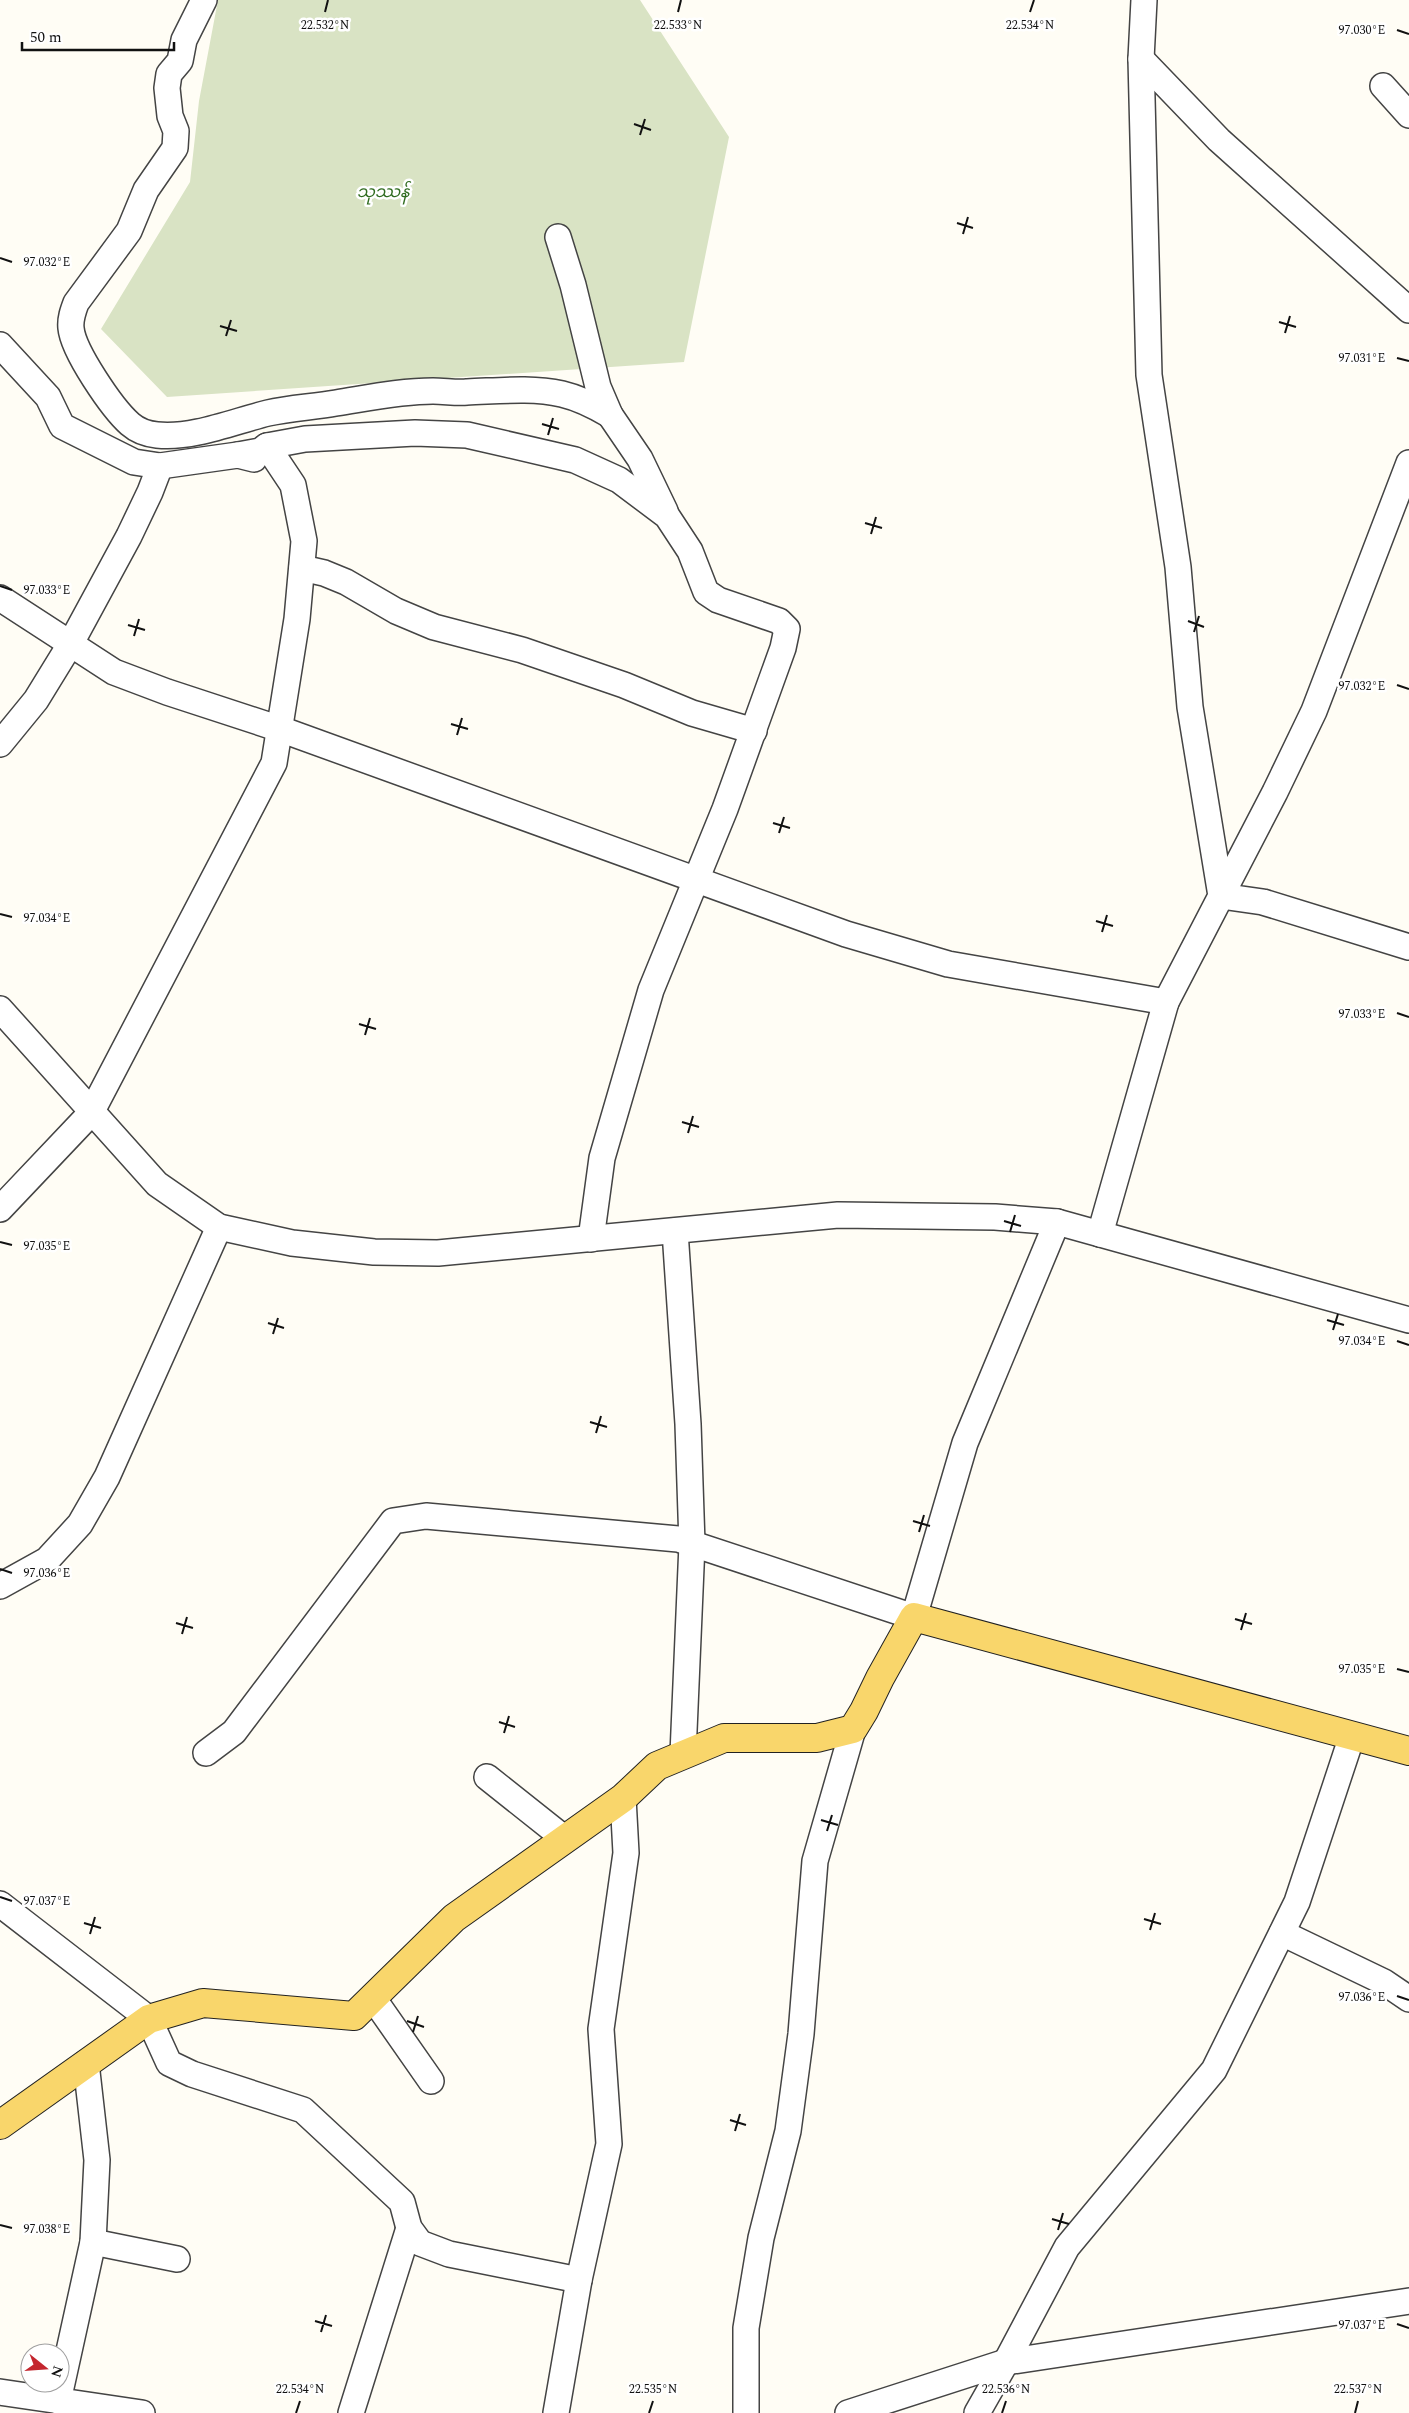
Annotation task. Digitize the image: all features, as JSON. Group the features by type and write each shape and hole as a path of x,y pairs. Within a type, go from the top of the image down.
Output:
{"main road":[{"path":"0,2125 149,2019 202,2003 354,2016 454,1918 624,1798 657,1766 724,1738 817,1738 853,1729 914,1617 1409,1751"}],"street":[{"path":"204,0 184,40 180,61 170,74 167,88 170,116 176,131 175,148 146,190 129,231 76,302 72,314 71,327 78,349 111,403 130,424 142,432 159,435 174,434 197,431 269,413 380,396 433,391 540,391 562,394 592,404 610,415"},
{"path":"1144,0 1141,59 1149,375 1178,567 1190,707 1221,896"},
{"path":"1141,59 1219,140 1409,310"},
{"path":"1383,86 1409,115"},
{"path":"558,237 573,285 598,387 610,415 640,459 668,516 690,551 706,592 718,600 779,621 787,629 783,648 725,810 695,879 651,990 602,1158 591,1239"},
{"path":"0,345 48,397 62,426 134,462 160,466 260,451 267,446 305,439 415,433 467,435 575,460 619,480 668,516"},
{"path":"0,1209 91,1113 274,764 297,619 304,541 293,485 267,446"},
{"path":"238,455 252,459 268,468 294,490"},
{"path":"1100,1234 1166,1002 1314,711 1409,463"},
{"path":"0,744 36,700 71,644 129,536 160,466"},
{"path":"302,568 324,573 346,582 396,611 434,627 522,650 624,685 692,713 754,731"},
{"path":"0,598 114,672 167,692 280,729 846,934 948,964 1166,1002"},
{"path":"1221,896 1263,902 1409,947"},
{"path":"0,1009 50,1063 91,1113 157,1184 219,1227 292,1243 374,1252 438,1253 838,1215 995,1217 1057,1222 1409,1320"},
{"path":"206,1753 234,1732 393,1521 426,1516 678,1539 914,1617 965,1443 1057,1222"},
{"path":"0,1586 47,1560 80,1524 107,1476 219,1227"},
{"path":"675,1231 688,1424 692,1544 683,1754"},
{"path":"746,2413 746,2328 761,2238 788,2131 800,2034 815,1861 853,1729"},
{"path":"977,2413 1067,2247 1214,2070 1297,1902 1352,1736"},
{"path":"487,1778 565,1839"},
{"path":"556,2413 579,2280 609,2144 602,2029 626,1854 624,1798"},
{"path":"0,1904 149,2019 169,2063 192,2074 304,2110 402,2202 409,2228 420,2242 448,2254 579,2280"},
{"path":"1282,1933 1384,1982 1409,1999"},
{"path":"373,1998 431,2081"},
{"path":"58,2401 93,2242 97,2160 86,2063"},
{"path":"351,2413 409,2228"},
{"path":"93,2242 177,2259"},
{"path":"848,2413 1006,2362 1409,2302"},
{"path":"11,2400 58,2401 142,2413"}],"green space":[{"name":"သုဿန်","path":"218,0 640,0 729,137 684,362 167,397 101,329 190,182 199,101"}]}
